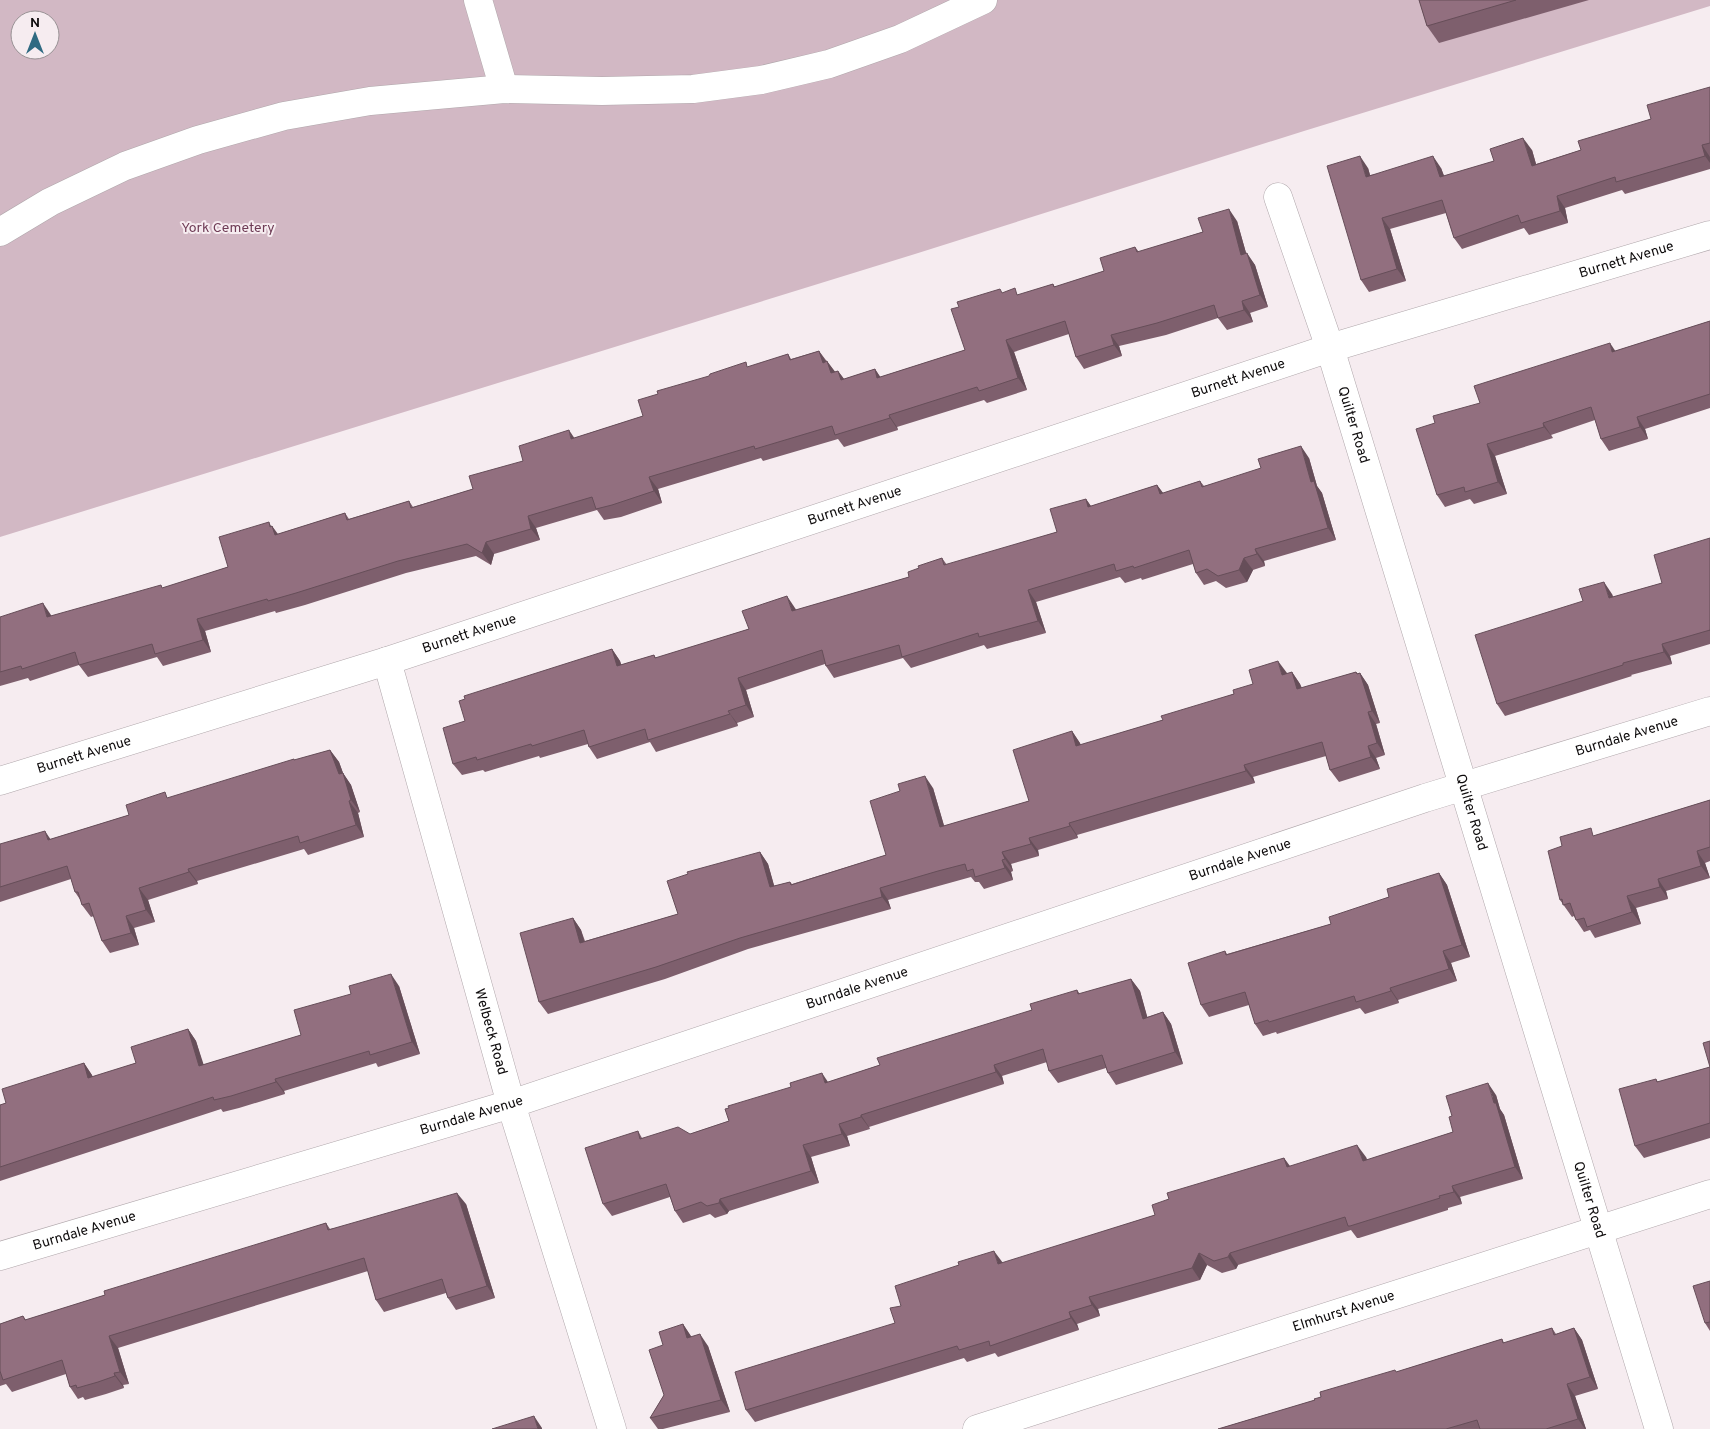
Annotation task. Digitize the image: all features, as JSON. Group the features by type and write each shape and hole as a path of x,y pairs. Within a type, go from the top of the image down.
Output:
{"street":[{"path":"478,0 504,89"},
{"path":"0,232 50,202 125,166 198,140 284,116 370,101 504,89 602,92 693,89 761,80 829,64 900,39 983,0"},
{"name":"Quilter Road","path":"1278,197 1330,348 1659,1429"},
{"name":"Burnett Avenue","path":"0,781 387,661 1330,348 1710,235"},
{"name":"Welbeck Road","path":"387,661 511,1104 612,1429"},
{"name":"Burndale Avenue","path":"0,1256 511,1104 1462,786 1710,711"},
{"name":"Elmhurst Avenue","path":"978,1429 1710,1194"}],"green space":[{"name":"York Cemetery","path":"0,0 1710,0 1710,6 1304,131 915,254 0,537"}],"building":[{"path":"1419,0 1516,0 1427,26"},
{"path":"1710,87 1710,143 1702,145 1705,156 1616,182 1615,177 1557,196 1560,211 1521,223 1518,215 1454,238 1442,200 1382,218 1397,269 1361,280 1327,166 1360,156 1366,177 1433,156 1440,177 1494,161 1490,149 1523,138 1532,166 1581,150 1578,141 1651,119 1647,105"},
{"path":"1229,209 1241,255 1247,253 1260,295 1242,301 1244,310 1218,318 1214,305 1111,335 1114,345 1076,357 1065,321 1006,340 1018,378 979,391 977,387 889,415 890,418 835,435 832,426 755,449 754,446 649,477 654,491 612,505 596,509 592,497 528,516 531,529 486,542 482,553 467,544 398,561 296,593 268,601 267,599 197,619 203,640 155,654 152,644 79,665 75,652 22,669 21,666 0,672 0,617 43,603 47,617 161,585 162,588 228,567 219,537 269,522 275,535 345,513 347,520 409,501 411,508 473,489 469,476 523,461 519,446 569,430 571,439 643,416 638,400 658,394 657,391 709,376 710,374 746,362 747,367 788,354 790,360 819,351 823,363 827,361 831,373 838,371 841,380 875,369 877,378 965,350 951,309 959,307 957,302 1000,289 1002,293 1015,288 1017,295 1053,284 1054,287 1104,271 1100,258 1135,247 1137,252 1203,232 1198,218"},
{"path":"1710,321 1710,394 1637,417 1640,427 1601,439 1591,407 1543,423 1544,427 1487,444 1498,482 1465,492 1464,487 1437,495 1416,429 1435,423 1433,416 1480,403 1474,386 1610,343 1612,352"},
{"path":"1301,446 1311,482 1314,481 1328,528 1255,549 1257,554 1244,558 1239,570 1218,576 1207,569 1196,573 1189,550 1134,568 1133,566 1116,571 1114,564 1028,590 1038,621 979,637 978,633 902,657 899,645 826,666 822,650 738,678 746,705 728,711 730,714 648,740 645,729 589,747 584,730 532,746 531,744 477,760 476,757 453,764 443,728 465,721 459,701 465,699 464,696 612,649 617,666 654,655 655,658 749,629 742,611 787,596 792,611 909,577 908,572 919,568 918,566 942,558 944,565 1057,532 1050,509 1086,499 1088,507 1157,485 1160,494 1200,481 1202,487 1261,468 1258,459"},
{"path":"1710,538 1710,630 1662,644 1664,652 1623,663 1623,665 1497,704 1475,635 1583,601 1579,589 1604,582 1609,598 1662,583 1654,555"},
{"path":"1278,661 1282,675 1292,672 1297,689 1356,672 1357,674 1360,673 1372,711 1368,712 1377,743 1368,746 1371,757 1330,770 1322,742 1244,765 1246,771 1069,823 1070,826 1029,838 1031,844 1002,852 1005,859 1002,860 1005,868 975,877 973,869 967,871 965,864 938,871 880,888 882,897 740,938 656,967 539,1002 520,933 573,918 580,943 678,914 667,881 688,874 687,872 760,852 770,887 790,882 791,885 886,855 870,801 900,791 898,784 925,776 940,827 1029,801 1013,750 1072,731 1076,746 1163,720 1161,716 1234,694 1233,690 1253,684 1249,670"},
{"path":"330,750 339,774 343,773 356,825 300,843 298,836 188,869 189,872 139,888 146,910 126,916 131,933 102,941 89,903 82,905 78,892 75,892 67,866 0,887 0,844 45,831 48,840 129,815 126,805 165,792 167,798 294,759"},
{"path":"1710,800 1710,847 1697,851 1701,866 1658,879 1660,887 1627,896 1632,912 1587,927 1584,918 1576,920 1570,903 1563,905 1562,899 1560,900 1548,851 1562,846 1560,837 1591,828 1593,836"},
{"path":"1439,873 1462,945 1443,951 1449,969 1390,988 1391,991 1356,1002 1354,996 1269,1022 1268,1020 1255,1024 1245,992 1201,1005 1188,963 1225,951 1226,955 1331,924 1329,917 1389,897 1387,889"},
{"path":"391,974 412,1042 370,1055 369,1051 275,1079 276,1082 231,1096 214,1100 213,1097 0,1167 0,1105 6,1103 2,1089 84,1063 88,1078 136,1063 131,1047 188,1029 199,1066 301,1035 294,1010 351,994 349,986"},
{"path":"1131,979 1143,1019 1163,1012 1175,1052 1108,1073 1102,1055 1049,1071 1043,1049 994,1065 996,1072 861,1115 861,1117 839,1124 842,1134 803,1145 811,1171 720,1199 719,1203 707,1206 701,1202 675,1211 666,1184 603,1204 585,1148 638,1131 640,1139 678,1127 690,1134 729,1121 725,1109 729,1108 728,1106 791,1087 790,1083 822,1073 825,1083 880,1065 877,1058 1032,1010 1030,1004 1077,990 1078,994"},
{"path":"1710,1041 1710,1067 1703,1043"},
{"path":"1710,1067 1710,1123 1635,1146 1619,1089 1656,1079 1657,1082"},
{"path":"1488,1083 1515,1167 1452,1186 1454,1192 1439,1196 1440,1198 1350,1226 1348,1226 1345,1217 1230,1253 1228,1257 1214,1261 1199,1253 1192,1268 1089,1297 1092,1305 1069,1312 1071,1318 990,1346 989,1341 959,1350 957,1346 746,1410 735,1372 895,1323 890,1308 901,1306 895,1286 959,1265 958,1262 994,1251 998,1264 1155,1215 1152,1205 1169,1199 1167,1193 1284,1158 1287,1167 1357,1145 1363,1161 1453,1132 1449,1117 1452,1116 1446,1096"},
{"path":"457,1193 487,1286 448,1298 442,1279 376,1300 364,1258 109,1336 120,1372 114,1373 115,1376 98,1382 77,1388 76,1385 70,1387 62,1360 3,1380 0,1371 0,1324 23,1316 25,1320 105,1295 104,1291 326,1223 328,1230"},
{"path":"1710,1281 1710,1322 1705,1323 1693,1286"},
{"path":"683,1324 687,1338 700,1334 721,1400 650,1418 664,1395 649,1350 663,1345 659,1332"},
{"path":"1552,1328 1554,1335 1574,1328 1590,1377 1567,1384 1578,1419 1546,1429 1480,1429 1477,1420 1446,1429 1218,1429 1315,1400 1321,1397 1320,1392 1395,1370 1396,1372 1502,1339 1503,1343"},
{"path":"534,1416 538,1429 492,1429"}]}
